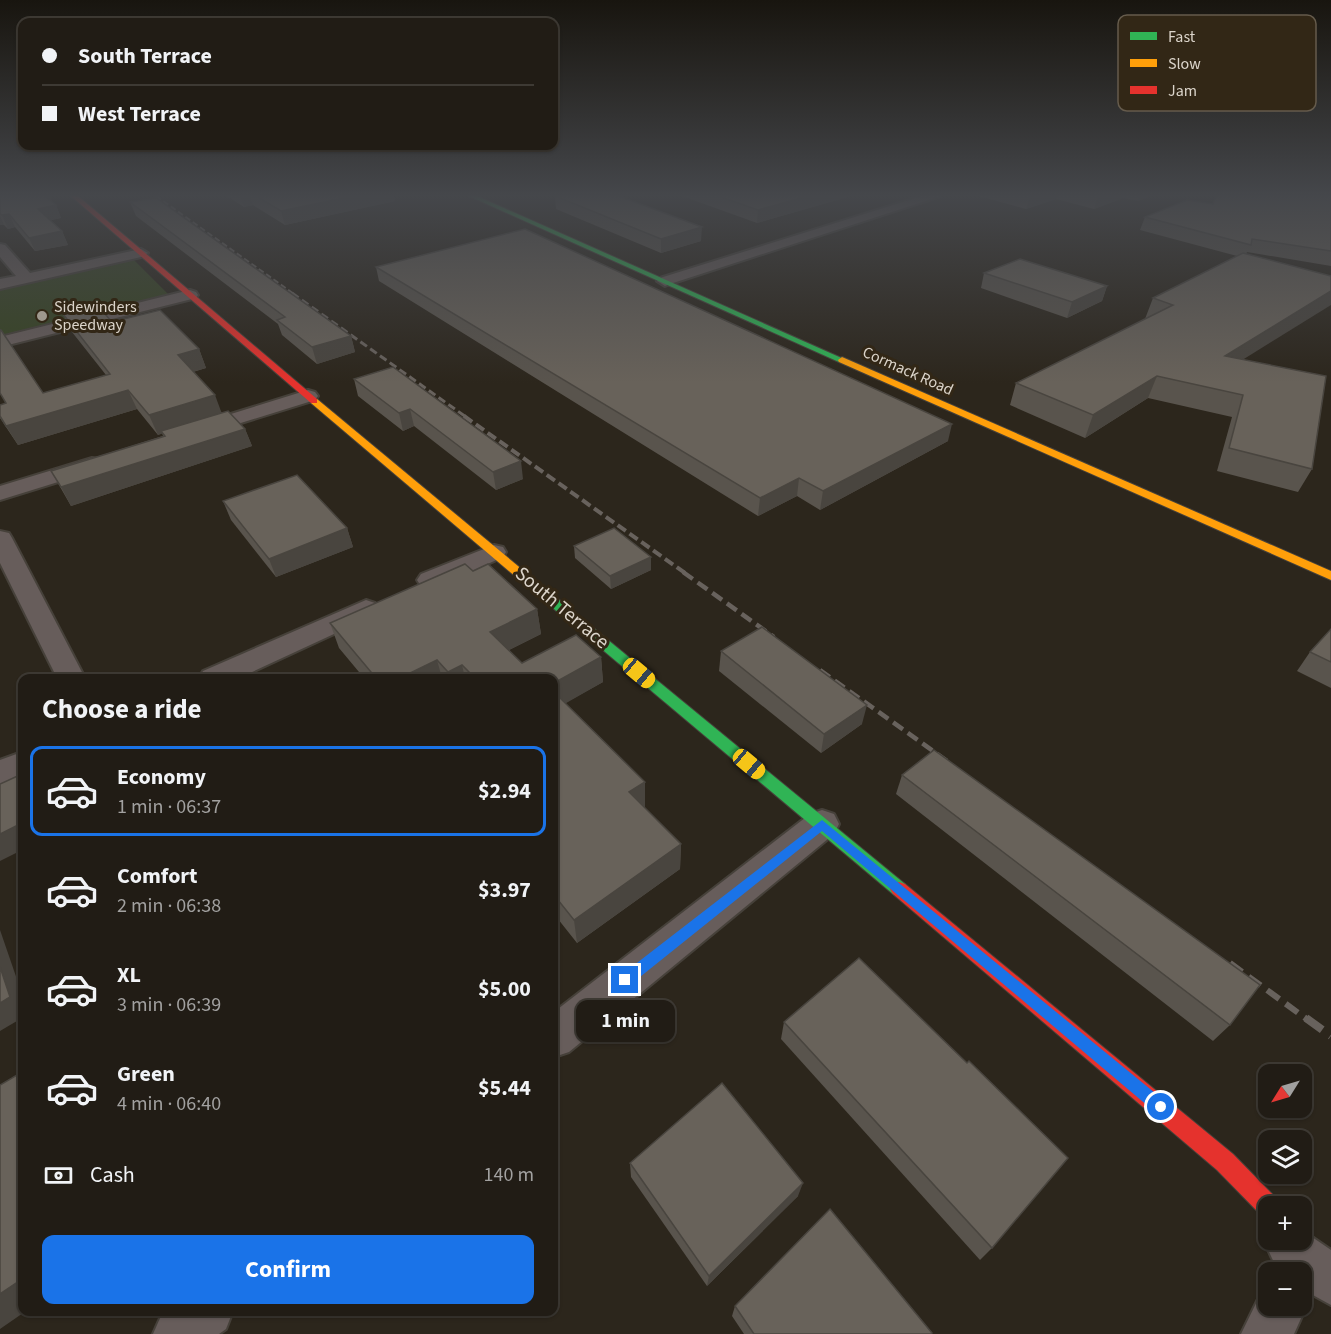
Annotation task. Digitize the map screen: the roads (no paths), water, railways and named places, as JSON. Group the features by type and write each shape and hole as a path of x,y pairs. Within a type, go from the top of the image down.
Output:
{"street":[{"path":"9,258 26,278"},
{"path":"0,284 117,258"},
{"name":"South Terrace","path":"147,258 494,552 1128,1079 1225,1162 1258,1196"},
{"name":"Cormack Road","path":"613,258 1331,576"},
{"path":"664,281 737,258"},
{"path":"0,342 190,295"},
{"path":"183,435 308,396"},
{"path":"0,493 114,457"},
{"path":"0,538 69,674"},
{"path":"222,674 494,552"},
{"path":"0,774 18,766"},
{"path":"558,1034 822,824"},
{"path":"179,1334 202,1316"},
{"path":"1267,1334 1276,1316"}],"railway":[{"path":"244,258 294,294"},
{"path":"292,293 466,417"},
{"path":"464,416 685,573"},
{"path":"683,572 774,637"},
{"path":"820,670 947,761"},
{"path":"1230,963 1308,1020"},
{"path":"1306,1018 1331,1036"}],"place":[{"name":"Sidewinders Speedway","path":"42,316"}]}
